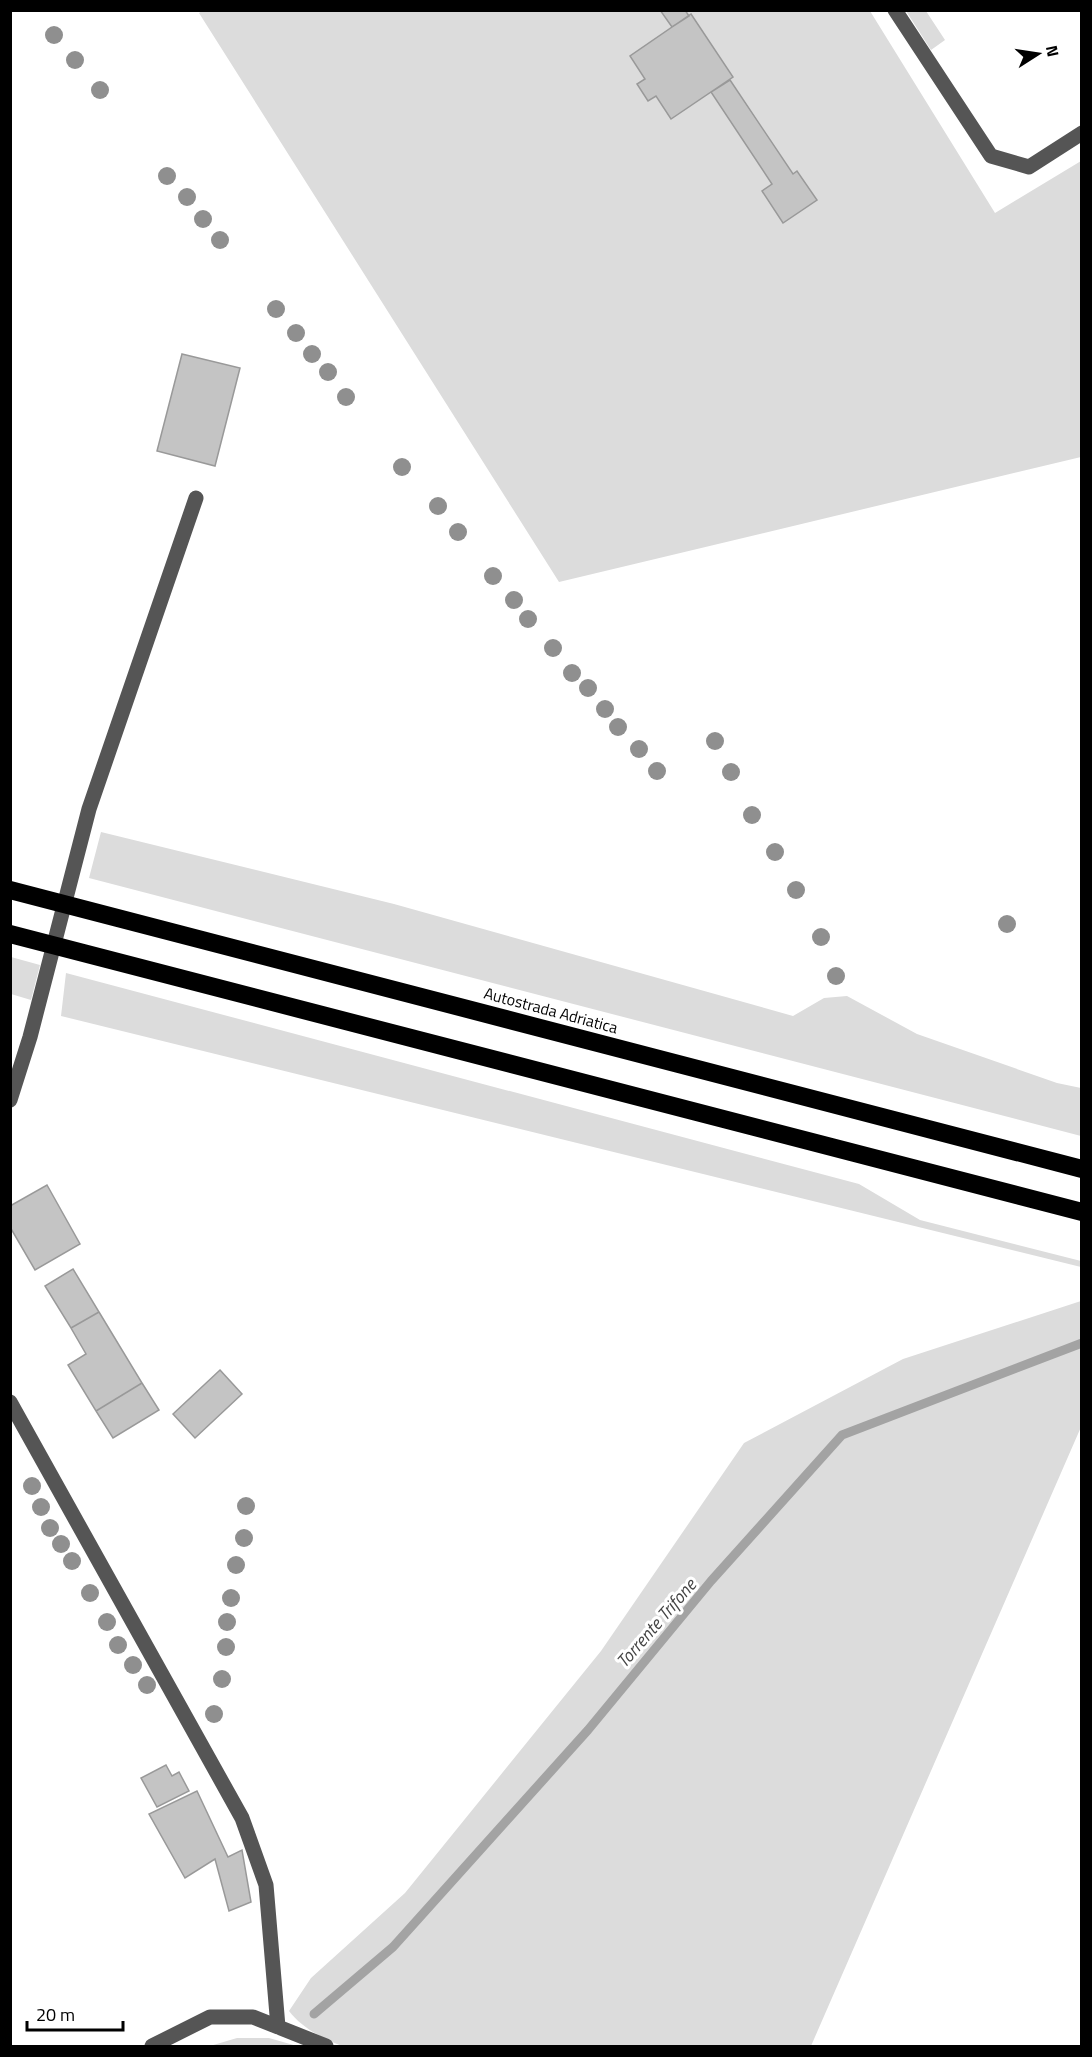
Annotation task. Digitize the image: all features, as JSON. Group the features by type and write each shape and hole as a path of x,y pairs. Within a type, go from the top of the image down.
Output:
{"highway":[{"name":"Autostrada Adriatica","path":"10,890 1082,1169"},
{"path":"10,934 1082,1212"}],"street":[{"path":"895,10 991,156 1029,167 1082,133"},
{"path":"10,1100 30,1037 89,809 196,498"},
{"path":"10,1402 242,1818 266,1885 278,2027"},
{"path":"152,2046 210,2017 253,2017 326,2046"}],"shaded area":[{"path":"203,10 870,11 995,213 1081,161 1081,457 559,582 199,13"},
{"path":"906,11 926,11 945,40 931,50"},
{"path":"101,832 394,904 793,1016 824,998 847,996 917,1034 1057,1083 1081,1088 1081,1136 89,878"},
{"path":"11,957 40,965 31,1000 11,994"},
{"path":"66,973 859,1184 920,1220 1081,1261 1081,1267 61,1016"},
{"path":"1081,1301 1081,1427 811,2046 342,2046 313,2032 294,2017 289,2011 311,1978 405,1893 601,1651 744,1443 903,1359"},
{"path":"237,2038 269,2038 297,2046 210,2046"}],"building":[{"path":"660,10 685,10 689,16 672,27"},
{"path":"691,14 733,77 671,119 656,96 648,101 637,84 645,79 630,56"},
{"path":"730,80 793,174 797,171 817,200 783,223 762,191 772,184 711,92"},
{"path":"182,354 240,368 215,466 157,451"},
{"path":"47,1185 80,1244 35,1270 10,1227 10,1206"},
{"path":"73,1269 99,1312 71,1328 45,1286"},
{"path":"99,1312 142,1383 96,1411 68,1365 86,1354 71,1328"},
{"path":"220,1370 242,1394 195,1438 173,1414"},
{"path":"142,1383 159,1410 113,1438 96,1411"},
{"path":"166,1765 172,1776 179,1772 189,1791 157,1807 141,1778"},
{"path":"197,1791 228,1857 242,1850 251,1902 229,1911 215,1859 185,1878 149,1814"}],"waterway":[{"name":"Torrente Trifone","path":"314,2014 393,1947 588,1730 711,1581 842,1435 1082,1343"}]}
